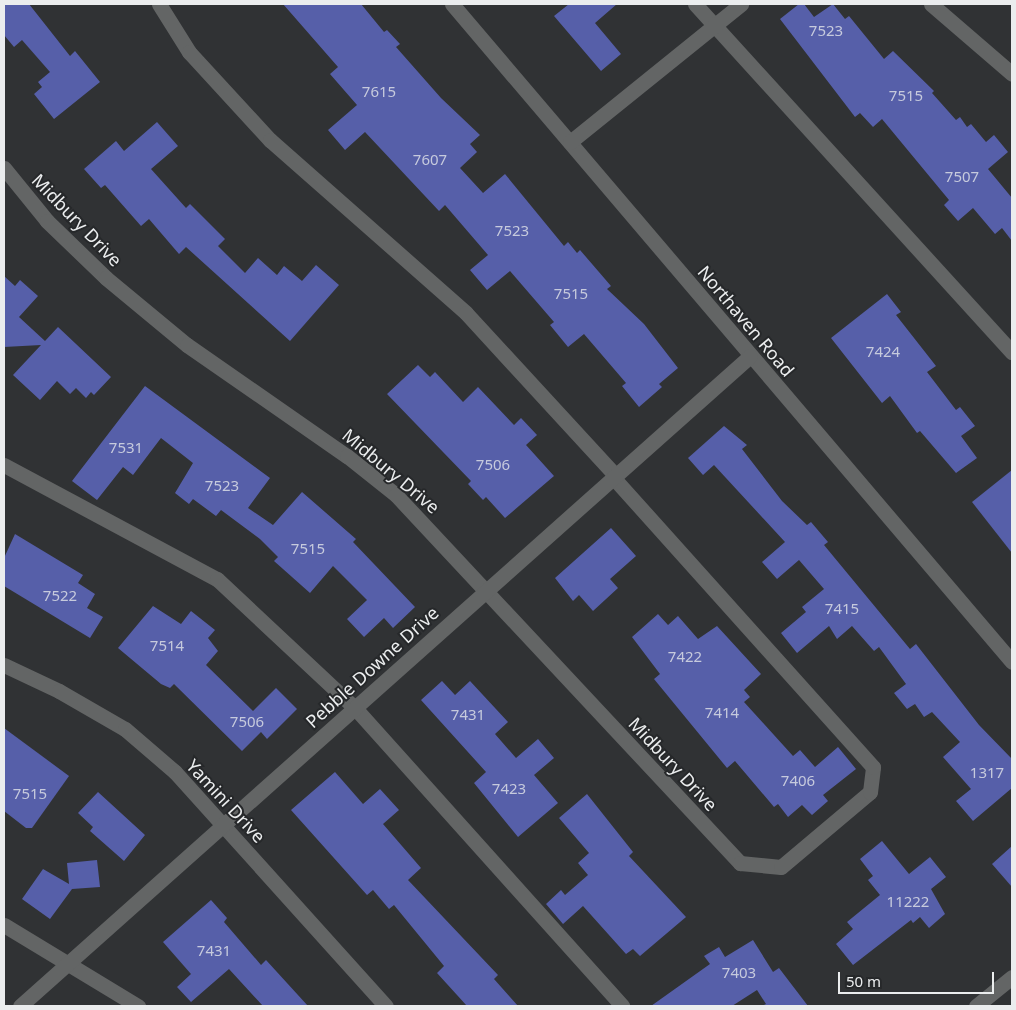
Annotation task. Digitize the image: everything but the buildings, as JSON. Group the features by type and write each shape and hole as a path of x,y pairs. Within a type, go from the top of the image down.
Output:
{"street":[{"path":"158,4 189,52 270,140 466,313 614,476"},
{"name":"Northaven Road","path":"452,4 1012,662"},
{"path":"695,4 1012,352"},
{"path":"570,142 741,4"},
{"path":"931,4 1012,74"},
{"name":"Midbury Drive","path":"4,168 47,221 106,278 187,345 347,456 396,495 432,529 485,591 740,863 781,866 870,792 873,767 614,476"},
{"name":"Pebble Downe Drive","path":"20,1006 750,356"},
{"path":"4,465 217,580 355,708 622,1006"},
{"name":"Yamini Drive","path":"4,665 59,691 125,729 224,824 386,1006"},
{"path":"4,925 138,1006"},
{"path":"976,1006 1012,977"}]}
